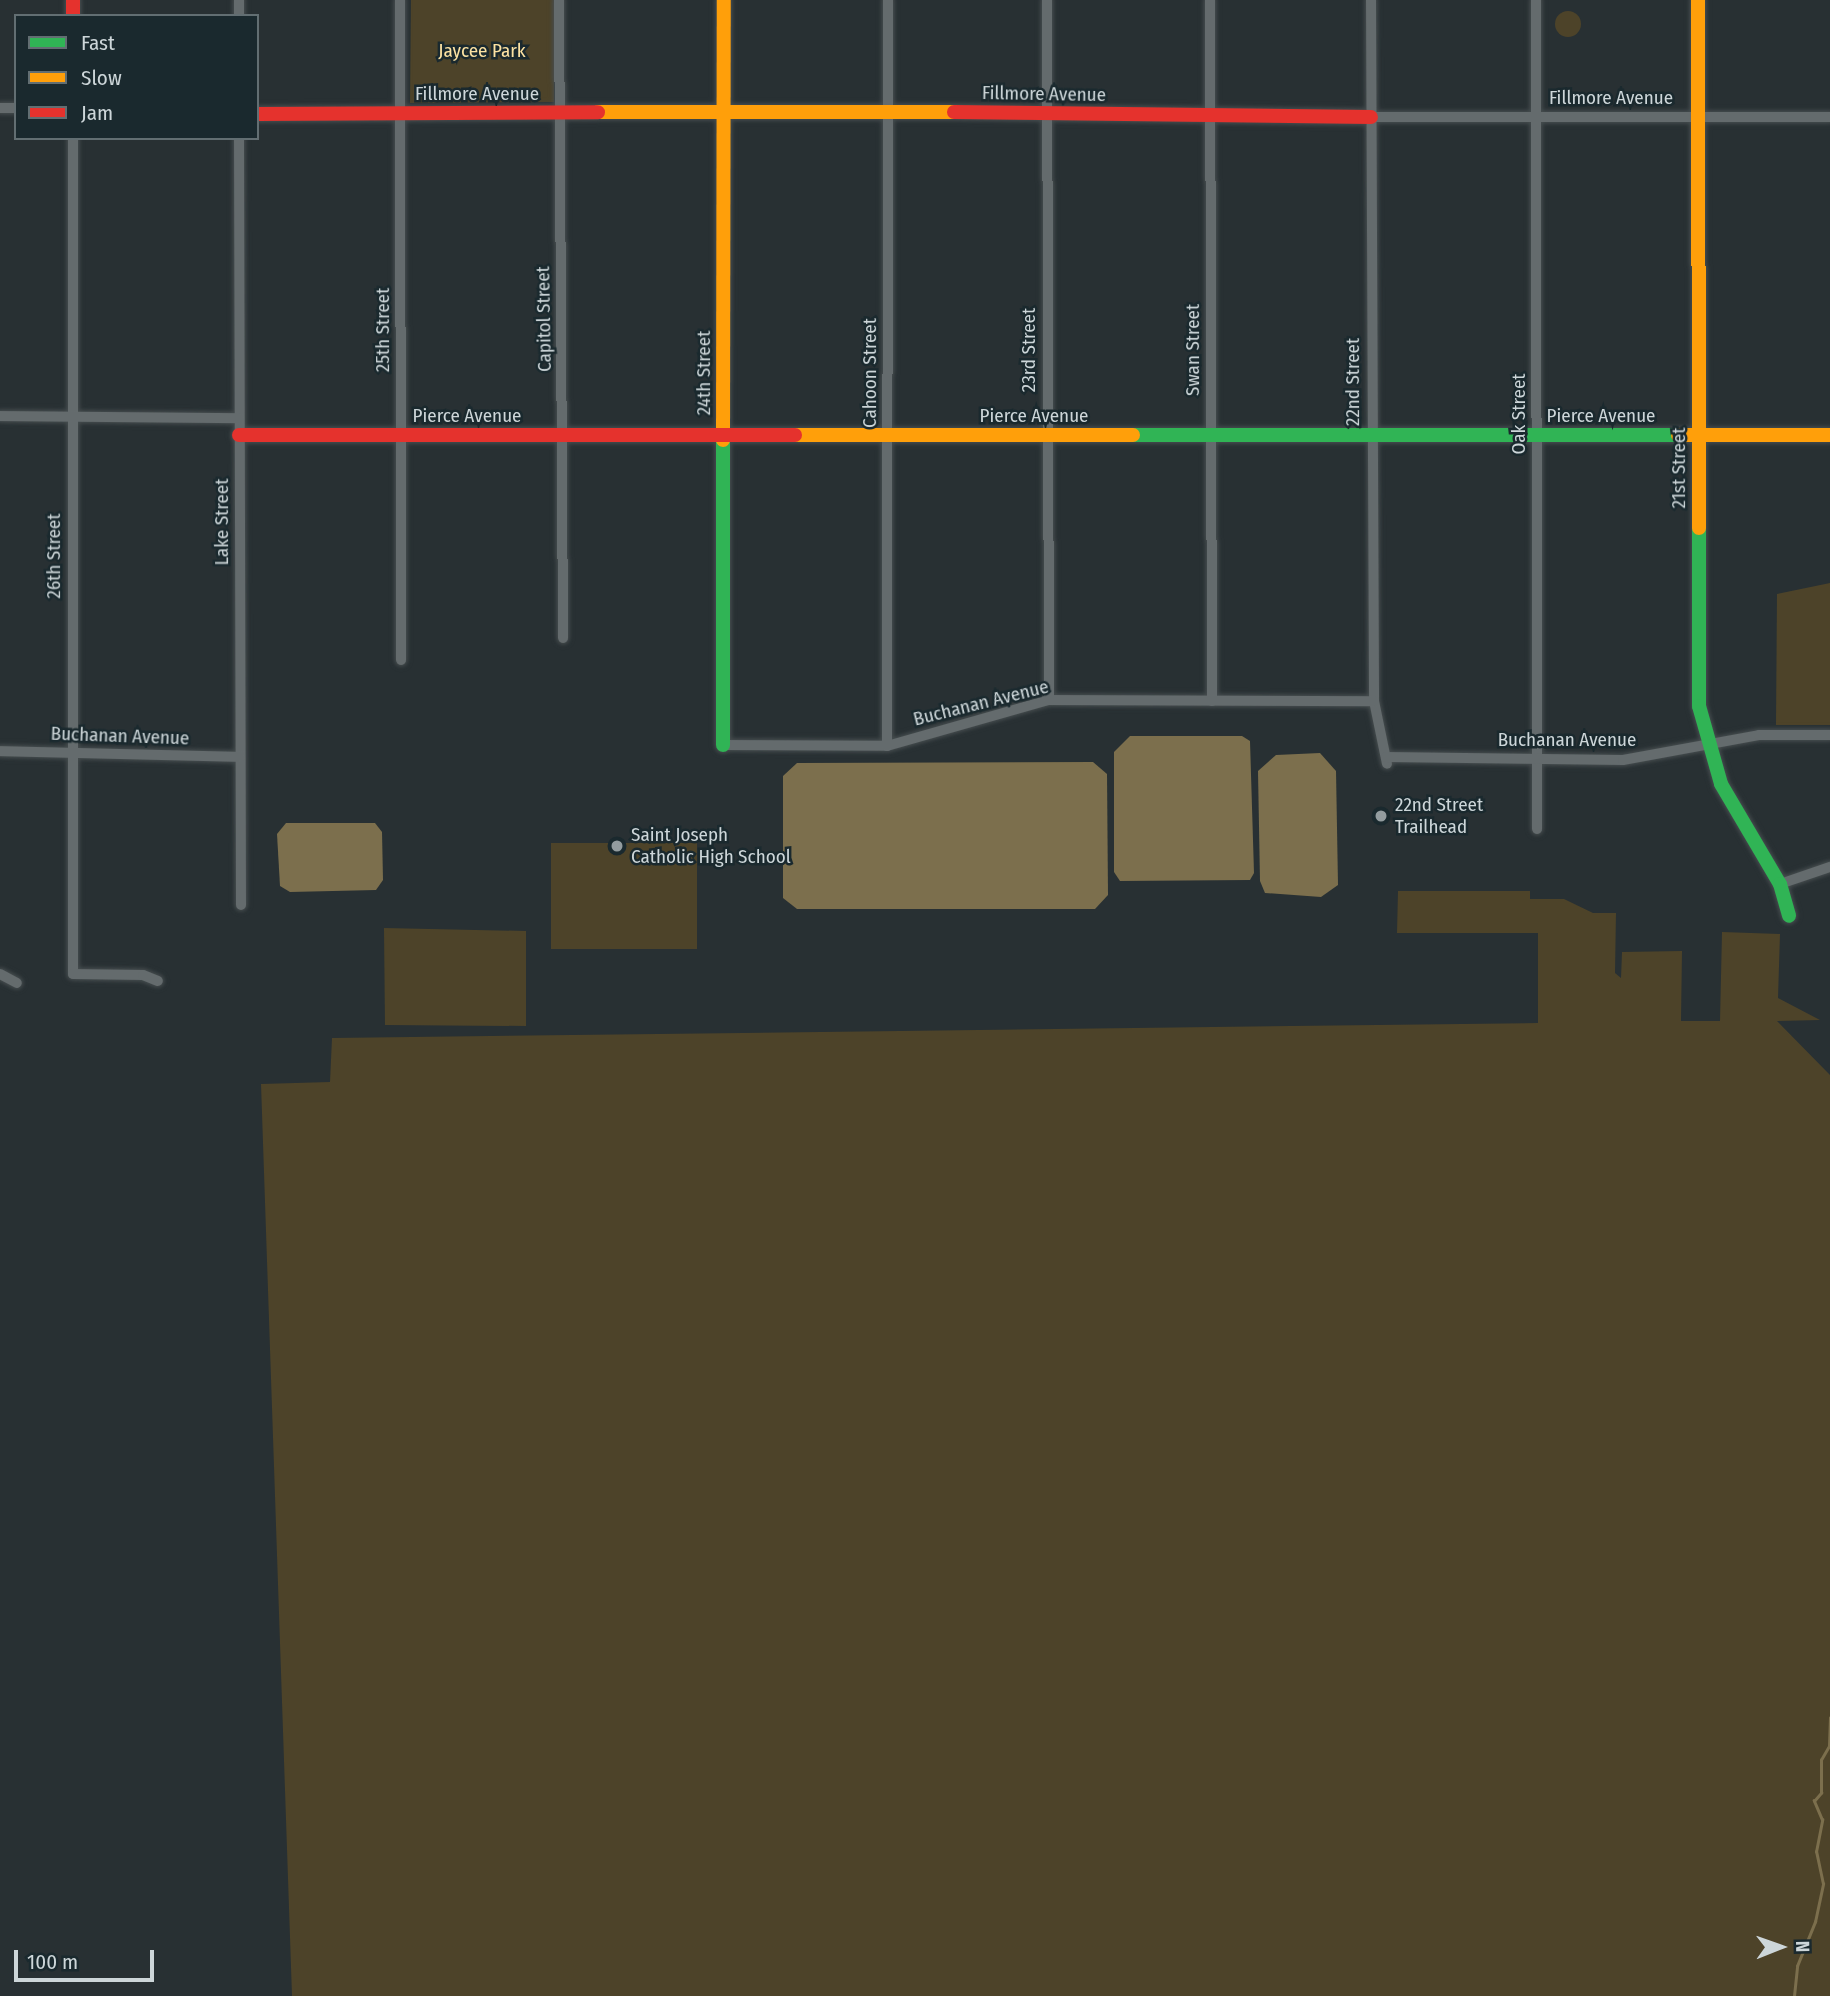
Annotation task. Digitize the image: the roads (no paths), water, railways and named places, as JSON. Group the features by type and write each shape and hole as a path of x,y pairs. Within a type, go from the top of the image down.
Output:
{"street":[{"name":"25th Street","path":"400,0 401,660"},
{"name":"Capitol Street","path":"559,0 563,638"},
{"name":"24th Street","path":"723,746 724,0"},
{"name":"Cahoon Street","path":"887,746 888,0"},
{"name":"23rd Street","path":"1047,0 1049,701"},
{"name":"Swan Street","path":"1210,0 1212,701"},
{"name":"22nd Street","path":"1371,0 1374,701 1386,760"},
{"name":"Oak Street","path":"1536,0 1537,829"},
{"name":"21st Street","path":"1698,0 1699,706 1707,745 1721,784 1780,884 1789,916"},
{"name":"Fillmore Avenue","path":"259,114 887,111 1371,117 1830,117"},
{"name":"26th Street","path":"73,140 74,974 143,975 159,981"},
{"name":"Lake Street","path":"239,140 240,905"},
{"path":"0,416 239,418"},
{"name":"Pierce Avenue","path":"239,435 1830,435"},
{"name":"Buchanan Avenue","path":"723,746 887,746 1049,701 1374,701"},
{"name":"Buchanan Avenue","path":"1386,760 1623,760 1759,735 1830,735"},
{"name":"Buchanan Avenue","path":"0,751 240,757"},
{"path":"1780,884 1830,867"},
{"path":"0,974 17,983"}],"waterway":[{"path":"1794,1996 1797,1966 1815,1922 1823,1884 1816,1852 1822,1820 1814,1801 1821,1793 1821,1760 1829,1746 1830,1718"}],"place":[{"name":"22nd Street Trailhead","path":"1381,816"},
{"name":"Saint Joseph Catholic High School","path":"617,846"}],"park label":[{"name":"Jaycee Park","path":"482,51"}]}
